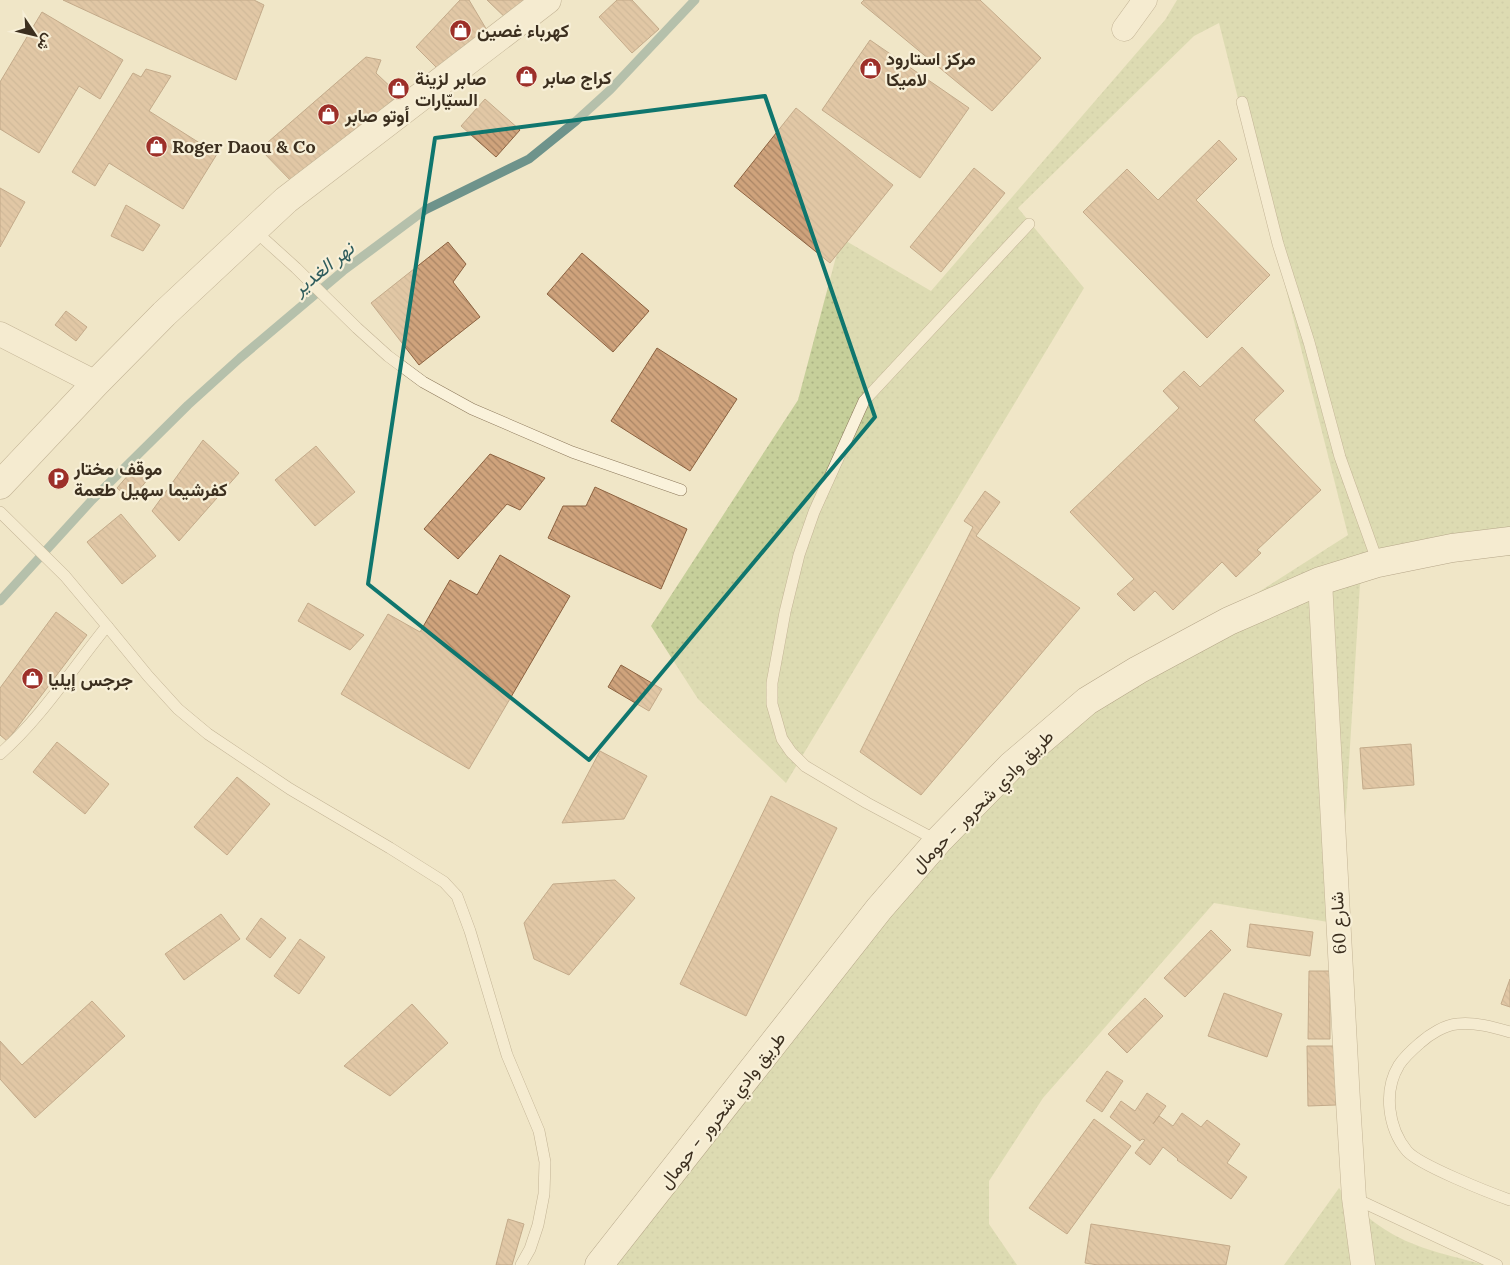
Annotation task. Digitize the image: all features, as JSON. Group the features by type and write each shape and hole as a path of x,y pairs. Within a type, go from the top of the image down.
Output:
{"main road":[{"path":"0,485 164,314 286,200 547,0"},
{"name":"طريق وادي شحرور - حومال","path":"599,1265 879,909 938,841 1011,766 1087,701 1138,670 1229,621 1320,581 1378,563 1452,548 1510,541"}],"street":[{"path":"1124,29 1145,0"},
{"path":"0,334 96,383"},
{"name":"شارع 60","path":"1320,581 1354,1198 1363,1265"}],"lane":[{"path":"1242,102 1278,244 1309,342 1340,457 1378,563"},
{"path":"938,841 826,780 805,766 791,752 782,739 772,704 775,664 799,555 814,512 864,402 1029,224"},
{"path":"254,230 388,356 423,382 472,408 572,452 681,490"},
{"path":"0,512 65,576 178,709 208,734 290,789 444,882 457,896 470,931 507,1055 539,1131 545,1162 544,1194 538,1225 530,1249 521,1265"},
{"path":"0,754 18,738 47,704 107,626"},
{"path":"1510,1032 1486,1026 1456,1024 1429,1035 1408,1054 1399,1066 1392,1084 1389,1107 1394,1130 1408,1152 1431,1166 1510,1200"},
{"path":"1354,1198 1498,1265"}],"highlighted area":[{"path":"765,96 875,417 589,760 368,584 435,138"}],"green space":[{"path":"1177,0 1510,0 1510,556 1496,553 1380,571 1360,584 1346,812 1328,922 1214,903 1043,1098 989,1181 989,1224 1017,1265 585,1265 901,871 1099,694 1348,535 1219,23 1194,36 1018,208 1084,288 786,783 698,699 651,626 798,400 841,238 931,291 1165,20"},
{"path":"1339,1188 1356,1206 1388,1232 1423,1247 1486,1265 1284,1265"}],"building":[{"path":"63,0 254,0 264,5 236,80"},
{"path":"460,0 469,0 488,32 441,72 416,47"},
{"path":"487,0 534,0 512,24"},
{"path":"617,0 632,0 659,29 632,53 599,17"},
{"path":"864,0 980,0 1041,58 992,111 861,3"},
{"path":"42,12 123,60 100,99 79,86 39,153 0,129 0,82"},
{"path":"870,40 969,108 920,178 822,110"},
{"path":"366,57 381,60 376,73 399,95 293,183 260,149"},
{"path":"146,69 171,76 149,111 217,154 183,209 109,163 95,186 72,172 133,73 141,77"},
{"path":"485,99 520,130 496,157 461,126"},
{"path":"796,108 893,185 830,263 734,186"},
{"path":"1219,140 1237,159 1196,200 1270,275 1207,338 1083,212 1127,169 1158,200"},
{"path":"974,168 1005,193 941,272 910,247"},
{"path":"0,188 25,202 0,247"},
{"path":"126,205 160,225 143,251 111,236"},
{"path":"448,242 466,264 453,282 480,317 419,365 371,303"},
{"path":"582,253 649,311 613,352 547,294"},
{"path":"66,311 87,327 76,341 55,325"},
{"path":"1242,347 1284,391 1254,420 1321,490 1257,550 1261,553 1236,577 1222,562 1173,610 1155,591 1134,611 1117,594 1134,579 1070,512 1179,408 1163,391 1184,371 1200,387"},
{"path":"657,348 737,399 690,471 611,421"},
{"path":"203,440 239,473 179,541 152,511"},
{"path":"316,446 355,492 315,526 275,480"},
{"path":"490,454 545,478 520,510 507,504 458,559 424,529"},
{"path":"135,467 148,479 131,500 117,488"},
{"path":"595,487 687,529 661,589 548,538 563,506 586,506"},
{"path":"985,491 1000,502 976,536 1080,608 921,795 860,752 973,527 964,521"},
{"path":"121,514 156,556 122,584 87,542"},
{"path":"500,555 570,596 469,769 341,694 388,614 420,632 450,580 477,595"},
{"path":"308,603 364,635 350,650 298,621"},
{"path":"56,612 87,635 7,741 0,735 0,688"},
{"path":"621,665 662,689 649,711 608,687"},
{"path":"57,742 109,784 85,814 33,772"},
{"path":"1411,744 1414,785 1363,789 1360,748"},
{"path":"600,751 647,776 624,819 562,823"},
{"path":"237,777 270,804 227,855 194,827"},
{"path":"771,796 837,828 746,1016 680,984"},
{"path":"615,880 635,898 569,975 534,959 524,923 553,884"},
{"path":"221,914 240,939 184,980 165,954"},
{"path":"261,918 286,938 270,958 246,939"},
{"path":"1250,924 1313,932 1310,956 1247,947"},
{"path":"1211,930 1231,950 1185,997 1164,978"},
{"path":"300,939 325,957 299,994 274,976"},
{"path":"1309,971 1330,971 1330,1039 1308,1039"},
{"path":"1510,979 1510,1007 1501,1004"},
{"path":"1224,993 1282,1014 1267,1057 1208,1036"},
{"path":"1145,998 1163,1016 1127,1053 1108,1034"},
{"path":"92,1001 125,1036 35,1118 0,1079 0,1041 22,1065"},
{"path":"412,1004 448,1043 390,1096 344,1066"},
{"path":"1307,1046 1335,1046 1336,1105 1308,1106"},
{"path":"1107,1071 1123,1081 1102,1112 1086,1101"},
{"path":"1147,1093 1166,1106 1153,1124 1159,1116 1173,1126 1182,1113 1201,1127 1207,1120 1240,1144 1227,1163 1247,1177 1231,1199 1177,1160 1163,1147 1150,1165 1135,1153 1145,1140 1142,1139 1140,1141 1110,1117 1121,1101 1135,1111"},
{"path":"1094,1119 1131,1146 1067,1234 1029,1208"},
{"path":"508,1219 524,1224 512,1265 496,1265"},
{"path":"1091,1224 1230,1246 1226,1265 1098,1265 1085,1263"}],"waterway":[{"name":"نهر الغدير","path":"0,601 92,500 188,405 240,358 343,271 425,210 529,159 576,121 610,90 695,0"}],"place":[{"name":"كهرباء غصين","path":"461,30"},
{"name":"مركز استارود لاميكا","path":"870,68"},
{"name":"كراج صابر","path":"527,77"},
{"name":"صابر لزينة السيّارات","path":"399,88"},
{"name":"أوتو صابر","path":"329,115"},
{"name":"Roger Daou & Co","path":"156,146"},
{"name":"موقف مختار كفرشيما سهيل طعمة","path":"58,478"},
{"name":"جرجس إيليا","path":"32,679"}]}
